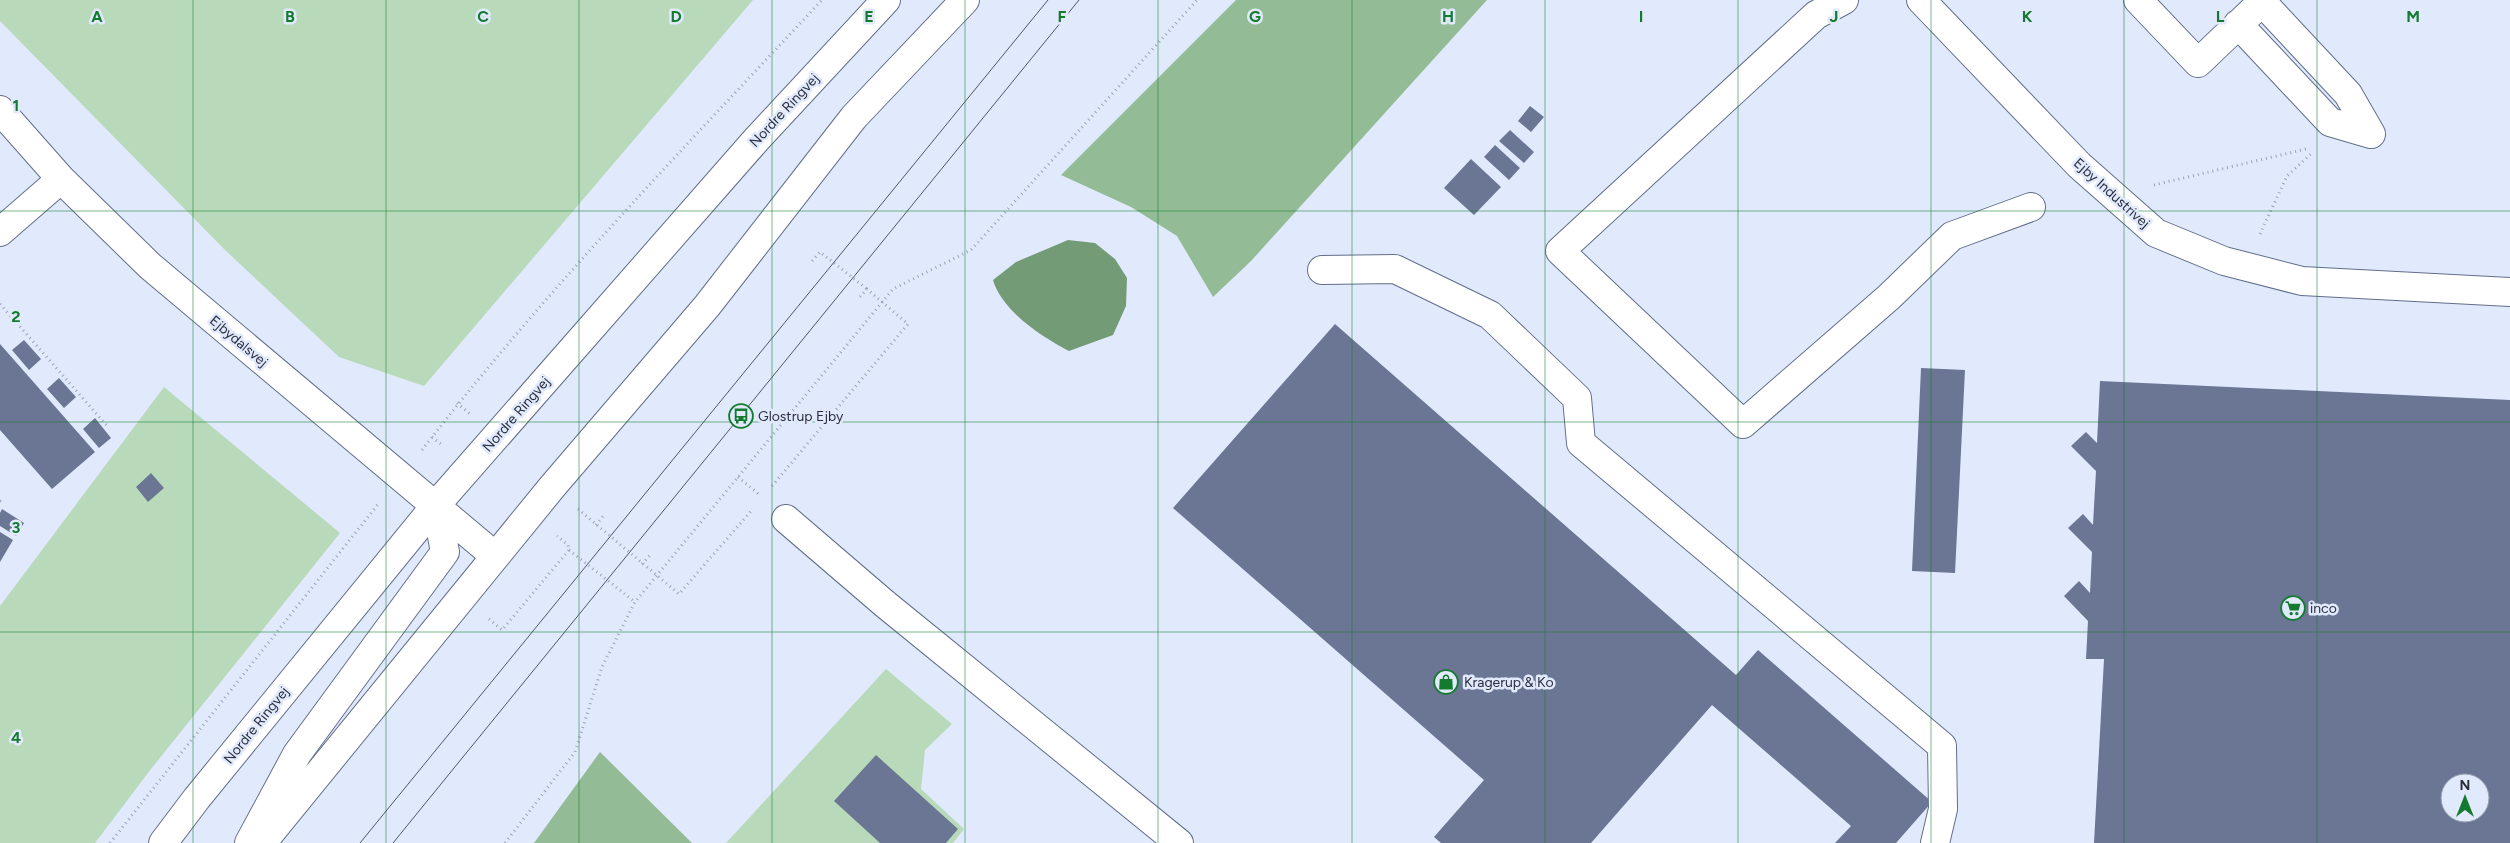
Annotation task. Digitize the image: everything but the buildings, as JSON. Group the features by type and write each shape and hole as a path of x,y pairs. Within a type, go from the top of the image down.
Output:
{"main road":[{"name":"Nordre Ringvej","path":"163,843 196,798 436,505 749,147 886,0"},
{"path":"262,843 494,556 707,306 854,117 965,0"},
{"path":"1844,0 1816,15 1560,251 1743,424 1889,297 1952,236 2031,207"},
{"name":"Ejby Industrivej","path":"1921,0 2079,166 2156,233 2224,261 2302,281 2510,292"},
{"path":"2138,0 2198,63 2238,24 2263,1 2348,94 2371,134 2330,122 2238,24"},
{"name":"Ejbydalsvej","path":"0,110 61,179 150,266 400,477 436,505 494,556"},
{"path":"0,232 61,179"},
{"path":"1322,270 1395,269 1490,315 1577,398 1581,443 1942,746 1943,809 1935,843"},
{"path":"249,843 297,754 445,552 436,505"},
{"path":"786,518 884,604 1179,843"}],"path":[{"path":"110,843 458,403 590,247 822,0"},
{"path":"505,843 575,752 602,667 635,602 882,301 893,288 971,250 1198,0"},
{"path":"2245,266 2287,176 2320,145 2346,126"},
{"path":"2112,194 2320,145"},
{"path":"762,498 908,324 867,288 820,252 812,262"},
{"path":"858,299 867,288"},
{"path":"0,304 110,428"},
{"path":"552,487 679,594 756,505"},
{"path":"596,525 605,514"},
{"path":"569,550 635,602"},
{"path":"642,564 652,553"}],"shaded area":[{"path":"0,0 753,0 424,386 339,357 224,249 0,21"},
{"path":"1236,0 1487,0 1251,261 1213,297 1177,236 1131,207 1061,175"},
{"path":"1068,240 1095,243 1115,259 1127,278 1126,306 1113,335 1069,351 1035,331 1024,322 1005,302 993,280 1016,262"},
{"path":"164,387 340,533 151,769 95,843 0,843 0,606"},
{"path":"886,669 952,724 925,750 921,789 964,829 953,843 726,843"},
{"path":"600,752 692,843 534,843"}],"tram line":[{"path":"360,843 1048,0"},
{"path":"393,843 1079,0"}],"place":[{"name":"Glostrup Ejby","path":"741,416"},
{"name":"inco","path":"2293,608"},
{"name":"Kragerup & Ko","path":"1446,682"}]}
